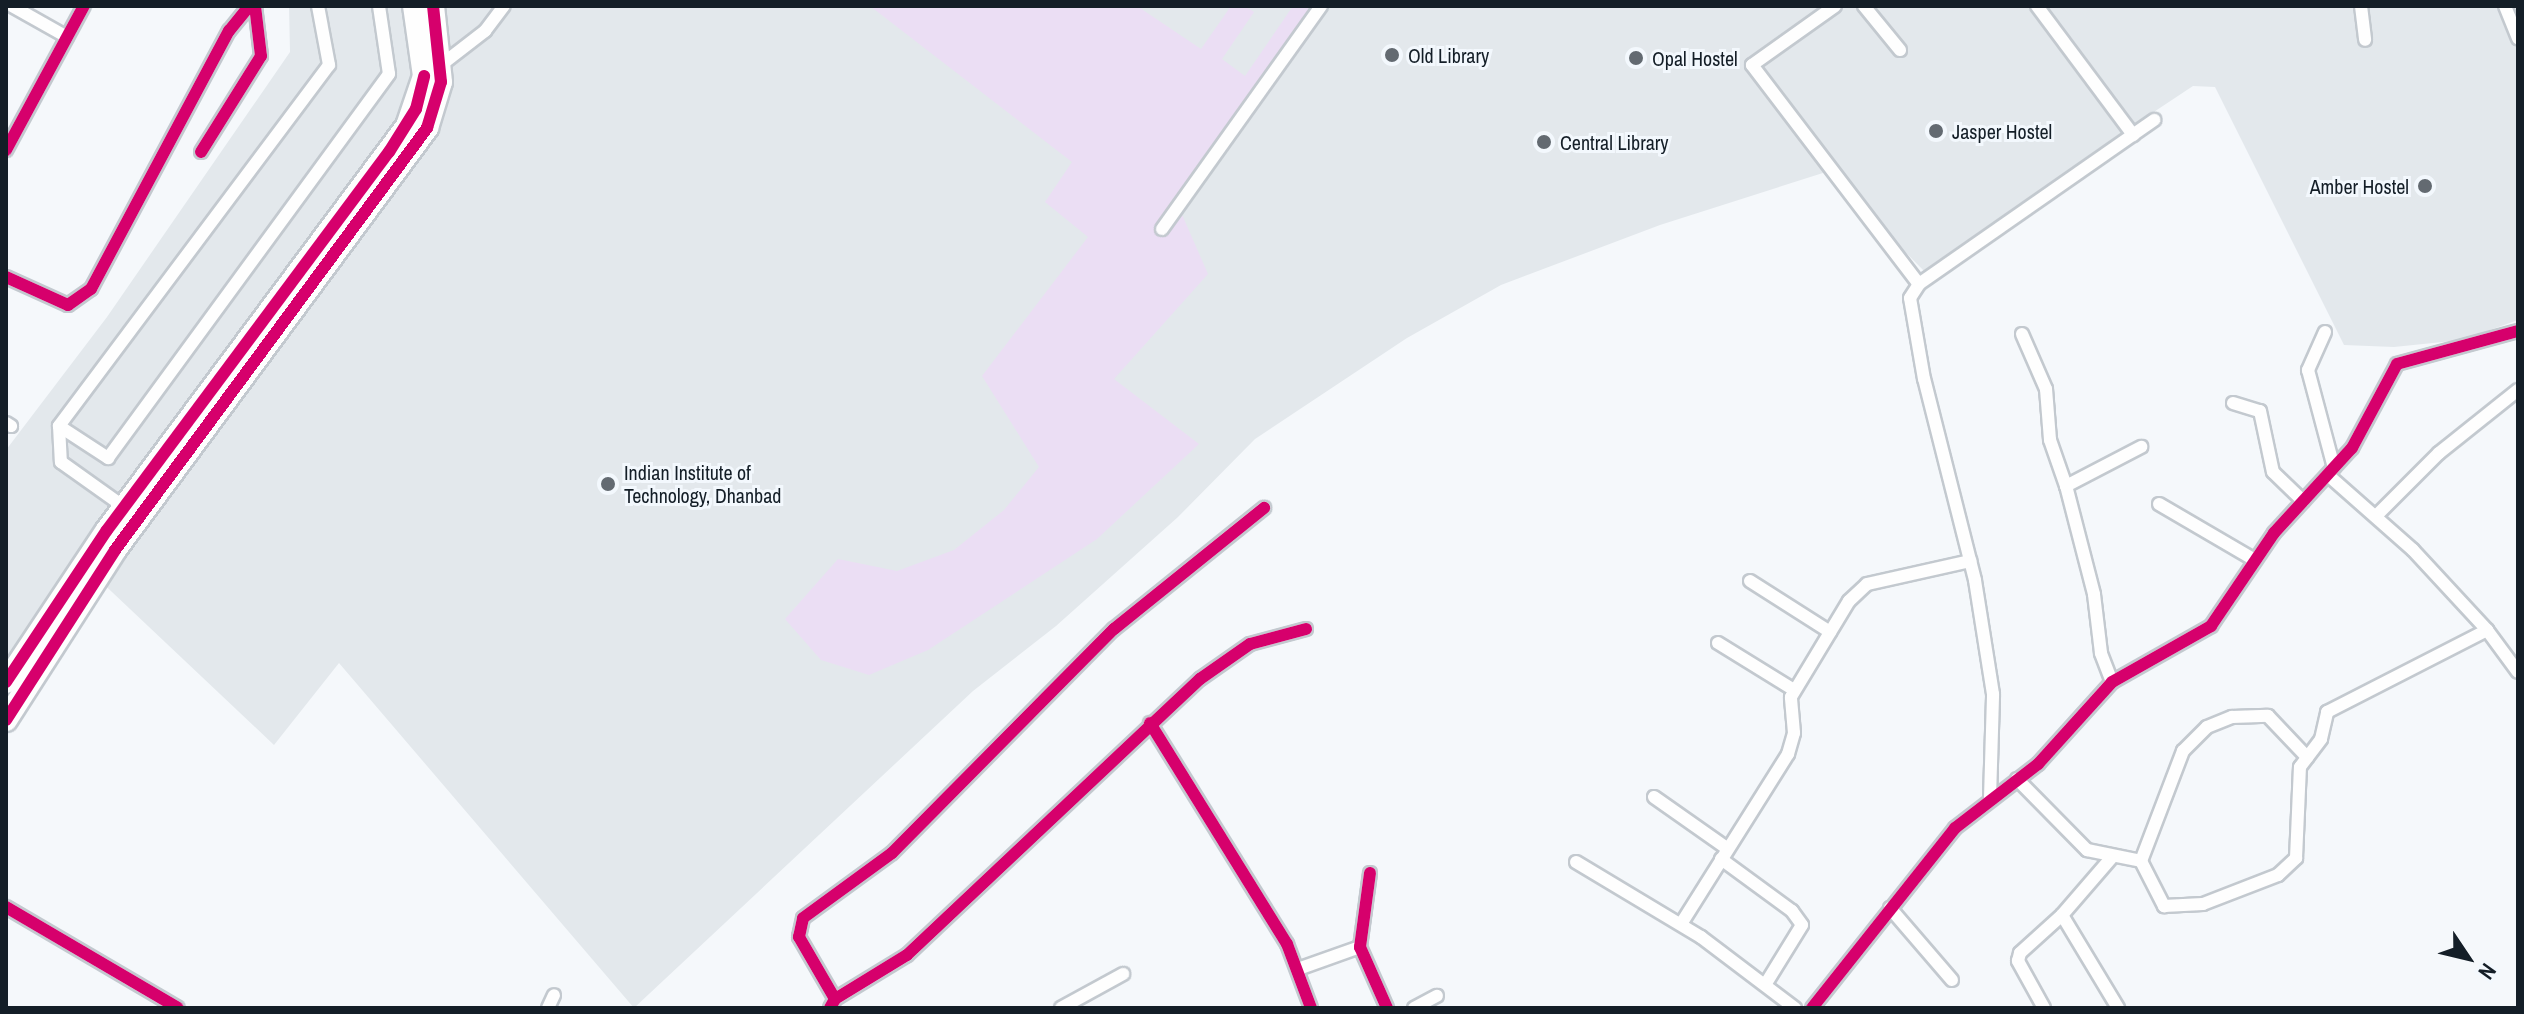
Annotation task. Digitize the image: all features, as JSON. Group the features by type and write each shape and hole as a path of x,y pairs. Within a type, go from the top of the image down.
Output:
{"highway":[{"path":"6,682 124,507 407,126 424,76 414,6"},
{"path":"6,720 81,598 171,470 405,164 438,104 441,65 433,6"}],"street":[{"path":"12,6 67,37"},
{"path":"6,150 84,6"},
{"path":"201,152 261,56 252,6"},
{"path":"6,277 68,305 91,289 229,31 252,6"},
{"path":"124,507 61,462 59,426 329,65 318,6"},
{"path":"59,426 108,458 389,74 379,6"},
{"path":"441,65 477,38 504,6"},
{"path":"1162,229 1321,6"},
{"path":"1835,6 1752,65 1919,284"},
{"path":"1864,6 1900,50"},
{"path":"2037,6 2133,135"},
{"path":"2361,6 2365,40"},
{"path":"2505,6 2518,38"},
{"path":"1990,798 1993,694 1970,561 1924,379 1910,298 1919,284 2154,120"},
{"path":"1817,1006 1955,828 2050,752 2112,682 2211,626 2255,560 2363,432 2403,359 2518,331"},
{"path":"2325,332 2308,370 2331,471 2487,630 2518,672"},
{"path":"2022,334 2046,389 2050,440 2066,486 2094,594 2101,653 2112,682"},
{"path":"2376,516 2439,453 2518,390"},
{"path":"2233,403 2256,406 2273,472 2303,501"},
{"path":"2066,486 2141,447"},
{"path":"2159,504 2255,560"},
{"path":"1264,508 1114,629 892,853 803,918 799,937 833,1004 907,955 1150,723 1234,653 1306,629"},
{"path":"1681,924 1792,747 1794,690 1849,601 1867,584 1970,561"},
{"path":"1750,581 1830,632"},
{"path":"2307,757 2268,716 2232,717 2207,727 2183,751 2141,861 2158,896 2172,908 2203,904 2278,875 2296,858 2298,781 2307,757 2321,739 2322,720 2335,705 2487,630"},
{"path":"1718,643 1794,690"},
{"path":"1150,723 1298,969 1311,1008"},
{"path":"2017,779 2087,850 2141,861"},
{"path":"1654,797 1792,911 1802,925 1765,985"},
{"path":"2044,1008 2018,961 2027,943 2062,915 2112,857"},
{"path":"1576,862 1681,924 1795,1008"},
{"path":"1370,873 1360,947 1387,1008"},
{"path":"6,907 178,1008"},
{"path":"1890,908 1952,980"},
{"path":"2062,915 2118,1008"},
{"path":"1298,969 1360,947"},
{"path":"1061,1008 1123,974"},
{"path":"548,1008 554,995"},
{"path":"1414,1008 1437,996"}],"shaded area":[{"name":"Indian Institute of Technology, Dhanbad","path":"289,6 2518,6 2518,320 2462,340 2394,347 2344,345 2215,87 2193,86 2098,149 1928,275 1826,172 1660,225 1501,285 1407,338 1255,439 1178,517 1056,626 973,691 634,1008 339,663 274,745 76,558 6,660 6,450 107,317 290,52"},
{"path":"870,6 1137,6 1201,49 1231,6 1245,6 1254,12 1222,59 1245,76 1293,6 1319,6 1180,210 1208,274 1114,379 1199,444 1097,539 928,650 869,675 821,660 785,619 838,559 897,571 954,550 1004,510 1039,467 982,376 1088,237 1045,202 1072,162"}],"cycle path":[{"path":"6,150 84,6"},
{"path":"6,277 68,305 91,289 229,31 249,6"},
{"path":"201,152 261,56 255,6"},
{"path":"6,720 115,550 427,128 441,82 433,6"},
{"path":"6,682 107,530 389,152 416,109 424,76"},
{"path":"1812,1008 1955,828 2038,764 2112,682 2211,626 2274,533 2352,448 2397,364 2518,331"},
{"path":"835,999 799,937 803,918 892,853 1114,629 1264,508"},
{"path":"830,1008 835,999 907,955 1200,679 1250,644 1306,629"},
{"path":"1150,723 1287,944 1311,1008"},
{"path":"1370,873 1360,947 1387,1008"},
{"path":"6,907 178,1008"}],"place":[{"name":"Old Library","path":"1392,55"},
{"name":"Opal Hostel","path":"1636,58"},
{"name":"Jasper Hostel","path":"1936,131"},
{"name":"Central Library","path":"1544,142"},
{"name":"Amber Hostel","path":"2425,186"},
{"name":"Indian Institute of Technology, Dhanbad","path":"608,484"}]}
